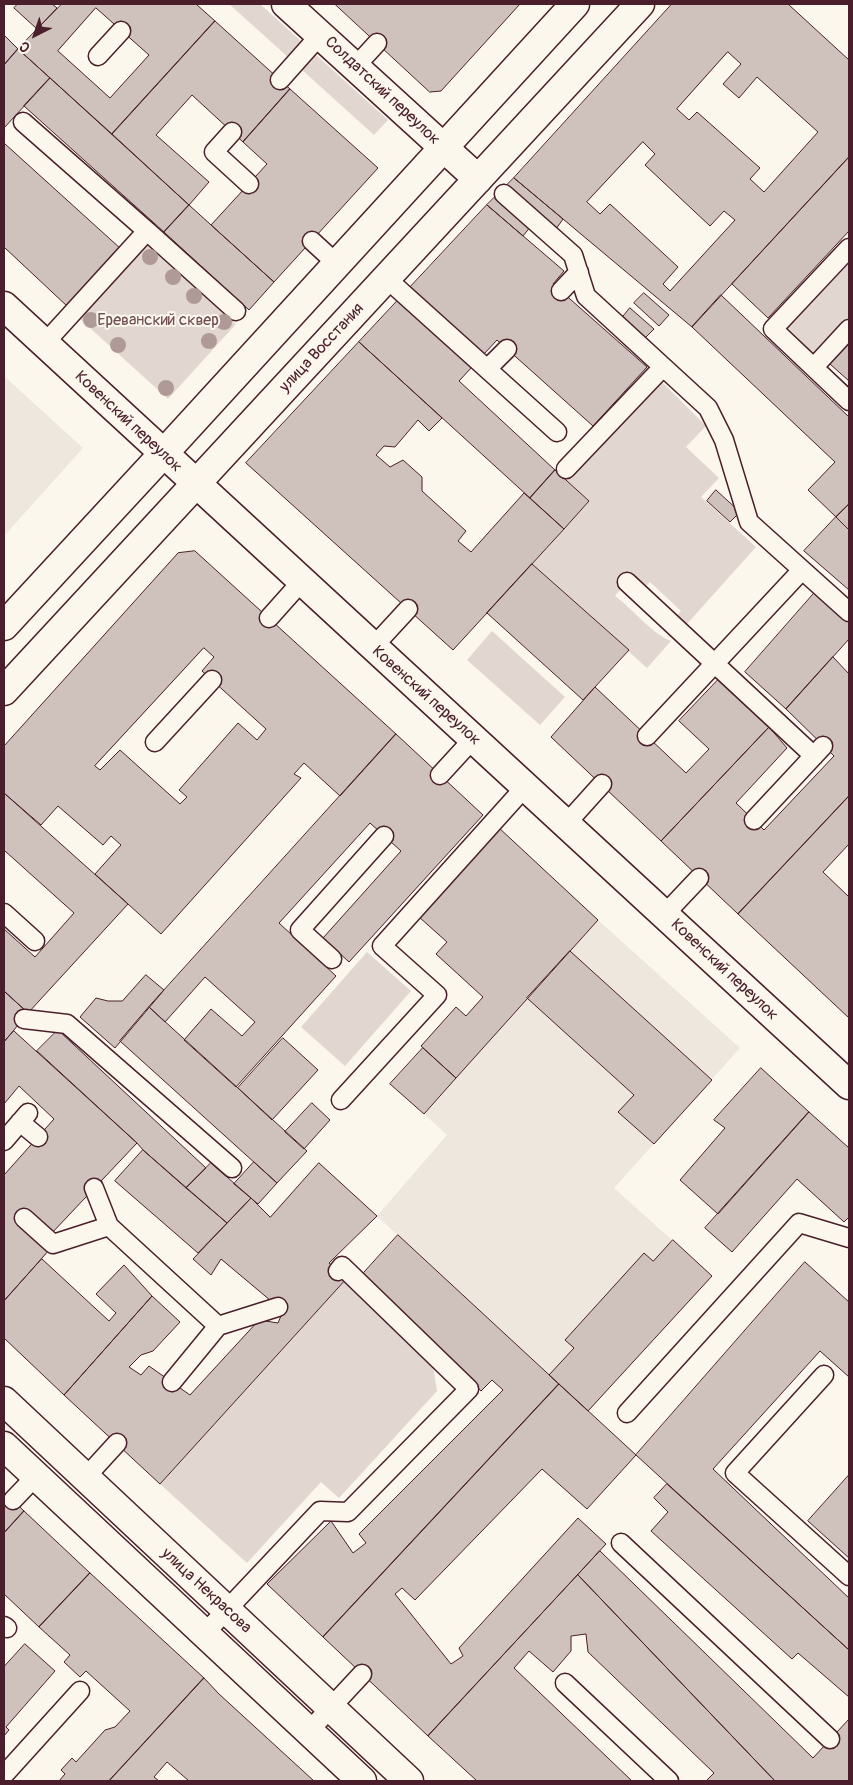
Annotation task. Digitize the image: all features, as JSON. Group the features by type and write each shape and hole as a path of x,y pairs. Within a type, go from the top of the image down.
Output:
{"street":[{"name":"Солдатский переулок","path":"286,4 444,148 491,185"},
{"path":"4,626 575,4"},
{"name":"улица Восстания","path":"4,691 386,278 491,185 640,4"},
{"name":"Ковенский переулок","path":"4,306 849,1085"},
{"name":"улица Некрасова","path":"4,1402 409,1781"},
{"name":"улица Некрасова","path":"4,1446 362,1781"}],"lane":[{"path":"98,56 121,30"},
{"path":"280,80 320,35"},
{"path":"355,67 378,43"},
{"path":"23,122 236,311"},
{"path":"232,132 214,152 249,184"},
{"path":"491,185 573,255 586,296 708,408 724,440 749,522 849,612"},
{"path":"44,344 147,231"},
{"path":"312,241 337,264"},
{"path":"849,248 773,329 849,401"},
{"path":"561,291 579,272"},
{"path":"386,278 557,432"},
{"path":"814,367 849,329"},
{"path":"487,369 507,348"},
{"path":"566,469 663,367"},
{"path":"647,736 802,570"},
{"path":"269,618 302,581"},
{"path":"627,582 715,664 819,751 754,820"},
{"path":"373,647 408,609"},
{"path":"155,742 212,680"},
{"path":"440,775 473,739"},
{"path":"566,824 602,784"},
{"path":"341,1100 437,995 382,946 525,787"},
{"path":"332,959 300,930 384,836"},
{"path":"664,915 699,878"},
{"path":"4,913 35,941"},
{"path":"24,1019 67,1024 232,1168"},
{"path":"4,1140 24,1117 38,1137"},
{"path":"94,1188 109,1226 218,1326"},
{"path":"627,1414 799,1223 849,1238"},
{"path":"30,1227 53,1244 109,1226"},
{"path":"204,1634 320,1511 348,1512 469,1389 342,1266 338,1271"},
{"path":"172,1382 218,1326 278,1307"},
{"path":"824,1375 735,1473 849,1576"},
{"path":"86,1478 117,1444"},
{"path":"12,1500 36,1476"},
{"path":"621,1543 830,1739"},
{"path":"309,1731 362,1674"},
{"path":"565,1683 669,1781"},
{"path":"4,1775 80,1691"}],"shaded area":[{"path":"4,376 83,448 4,536"},
{"path":"598,920 740,1048 614,1188 712,1276 588,1411 377,1216 447,1135 424,1114"}],"green space":[{"path":"229,4 260,4 302,42 288,57"},
{"path":"315,54 388,120 374,135 301,69"},
{"name":"Ереванский сквер","path":"148,244 236,324 168,399 79,318"},
{"path":"849,259 849,317 813,355 784,327"},
{"path":"647,367 706,426 686,447 719,478 701,497 756,547 686,625 676,617 681,611 650,582 644,588 631,577 615,596 656,632 671,641 647,668 532,564 589,501 555,470"},
{"path":"492,631 565,697 540,725 467,660"},
{"path":"367,952 411,991 345,1066 301,1027"},
{"path":"347,1278 432,1360 437,1391 339,1498 321,1482 247,1563 160,1484"}],"building":[{"path":"18,4 52,4 57,8 37,29 14,8"},
{"path":"62,4 196,4 215,21 112,134 18,49","holes":["96,8 149,55 110,98 58,51"]},
{"path":"335,4 520,4 441,91 430,92"},
{"path":"672,4 788,4 849,60 849,157 692,327 514,178","holes":["728,52 741,64 723,84 739,98 757,77 818,132 764,192 750,179 760,168 697,112 689,120 677,109","643,142 655,154 645,165 710,226 724,211 735,220 670,291 663,284 678,267 610,204 600,214 587,202"]},
{"path":"215,21 290,89 243,142 192,95 156,135 209,182 189,205 112,134"},
{"path":"4,35 18,49 4,65"},
{"path":"18,49 50,78 4,128 4,65"},
{"path":"50,78 189,205 164,232 24,106"},
{"path":"290,89 378,168 274,282 211,225 267,164 243,142"},
{"path":"4,143 121,249 68,307 4,247"},
{"path":"849,157 849,231 768,318 732,284"},
{"path":"514,178 563,219 556,229 531,226 523,236 487,205"},
{"path":"189,205 274,282 249,310 164,232"},
{"path":"487,205 564,271 553,284 647,367 593,426 497,340 459,381 555,470 530,498 359,342"},
{"path":"644,293 669,315 659,326 634,303"},
{"path":"721,295 849,417 849,504 836,517 808,490 835,462 692,327"},
{"path":"630,308 654,329 645,338 622,318"},
{"path":"359,342 442,418 429,431 418,420 395,447 384,446 376,455 390,467 403,460 422,477 422,491 466,531 458,541 471,552 524,493 564,529 453,650 246,463"},
{"path":"849,343 849,381 830,364"},
{"path":"555,470 589,501 564,529 530,498"},
{"path":"716,490 740,512 730,522 707,501"},
{"path":"849,504 849,530 836,517"},
{"path":"836,517 849,530 849,590 804,551"},
{"path":"195,551 396,734 340,796 304,763 294,774 301,778 161,934 95,874 121,845 111,836 103,845 58,806 41,825 4,793 4,746 178,553","holes":["204,648 214,657 202,671 266,729 257,740 238,723 179,790 187,797 180,804 120,750 100,770 95,766"]},
{"path":"532,564 629,650 583,700 487,613"},
{"path":"817,590 849,619 849,639 786,709 745,672"},
{"path":"833,657 849,674 849,796 738,914 661,841 769,727 787,748 736,803 764,830 834,756 786,709"},
{"path":"719,679 769,727 661,841 551,737 595,687 686,773 709,749 679,721"},
{"path":"396,734 483,815 349,962 323,938 401,851 370,823 279,923 336,976 236,1087 184,1040 211,1009 242,1036 255,1022 205,977 165,1022 149,1007"},
{"path":"4,793 128,904 28,1013 4,991 4,929 35,957 74,913 5,851 4,853"},
{"path":"849,796 849,844 823,872 849,897 849,1018 738,914"},
{"path":"498,827 598,920 456,1078 421,1046 456,1007 466,1016 483,997 436,954 447,942 419,917"},
{"path":"570,951 712,1080 654,1144 618,1112 634,1095 527,998"},
{"path":"146,975 164,990 115,1048 80,1017 96,998 108,1001 122,1001"},
{"path":"4,991 28,1013 4,1042"},
{"path":"149,1007 307,1151 277,1183 120,1041"},
{"path":"58,1030 206,1168 186,1188 37,1051"},
{"path":"14,1031 137,1143 51,1234 50,1249 4,1301 4,1175 54,1119 19,1086 4,1104 4,1042"},
{"path":"283,1038 318,1070 272,1120 238,1088"},
{"path":"423,1048 456,1078 424,1114 390,1084"},
{"path":"761,1068 809,1112 718,1214 680,1180 725,1128 714,1120"},
{"path":"312,1103 330,1120 304,1149 285,1132"},
{"path":"809,1112 849,1148 849,1217 844,1222 797,1179 732,1252 705,1228"},
{"path":"143,1150 227,1223 198,1253 115,1181"},
{"path":"254,1162 277,1183 258,1204 234,1184"},
{"path":"211,1163 251,1198 227,1223 186,1188"},
{"path":"319,1163 377,1216 329,1263 347,1278 160,1484 64,1395 152,1296 180,1322 153,1351 141,1355 129,1367 141,1375 149,1366 190,1395 259,1320 278,1323 283,1311 221,1259 211,1275 193,1259 251,1198 270,1217"},
{"path":"398,1235 559,1384 323,1637 267,1584 331,1521 353,1553 366,1543 359,1534 503,1390 492,1380 481,1391 361,1276"},
{"path":"673,1240 712,1276 588,1411 549,1375 574,1348 565,1340 644,1253 653,1261"},
{"path":"42,1259 109,1321 116,1313 96,1294 124,1265 152,1296 64,1395 4,1338 4,1301"},
{"path":"805,1262 849,1302 849,1377 820,1351 713,1469 849,1598 849,1650 636,1455"},
{"path":"559,1384 636,1455 587,1509 542,1469 415,1600 402,1588 395,1594 451,1664 463,1656 459,1648 578,1518 606,1544 428,1736 323,1637"},
{"path":"849,1475 849,1558 808,1521"},
{"path":"667,1484 849,1650 849,1697 798,1653 792,1659 651,1531 668,1512 654,1498"},
{"path":"4,1492 24,1511 4,1533"},
{"path":"24,1511 90,1573 39,1627 4,1594 4,1533"},
{"path":"600,1551 813,1758 849,1719 849,1781 775,1781 578,1575"},
{"path":"90,1573 204,1678 109,1781 59,1781 65,1774 61,1770 72,1758 76,1762 105,1730 115,1727 130,1711 86,1671 80,1677 64,1662 70,1655 39,1627"},
{"path":"578,1575 775,1781 706,1781 714,1773 588,1652 586,1634 571,1636 571,1651 553,1672 529,1651 514,1668 632,1781 477,1781 428,1736"},
{"path":"25,1644 55,1671 6,1727 9,1730 4,1736 4,1667"},
{"path":"204,1678 314,1781 189,1781 167,1762 154,1777 159,1781 109,1781"}]}
